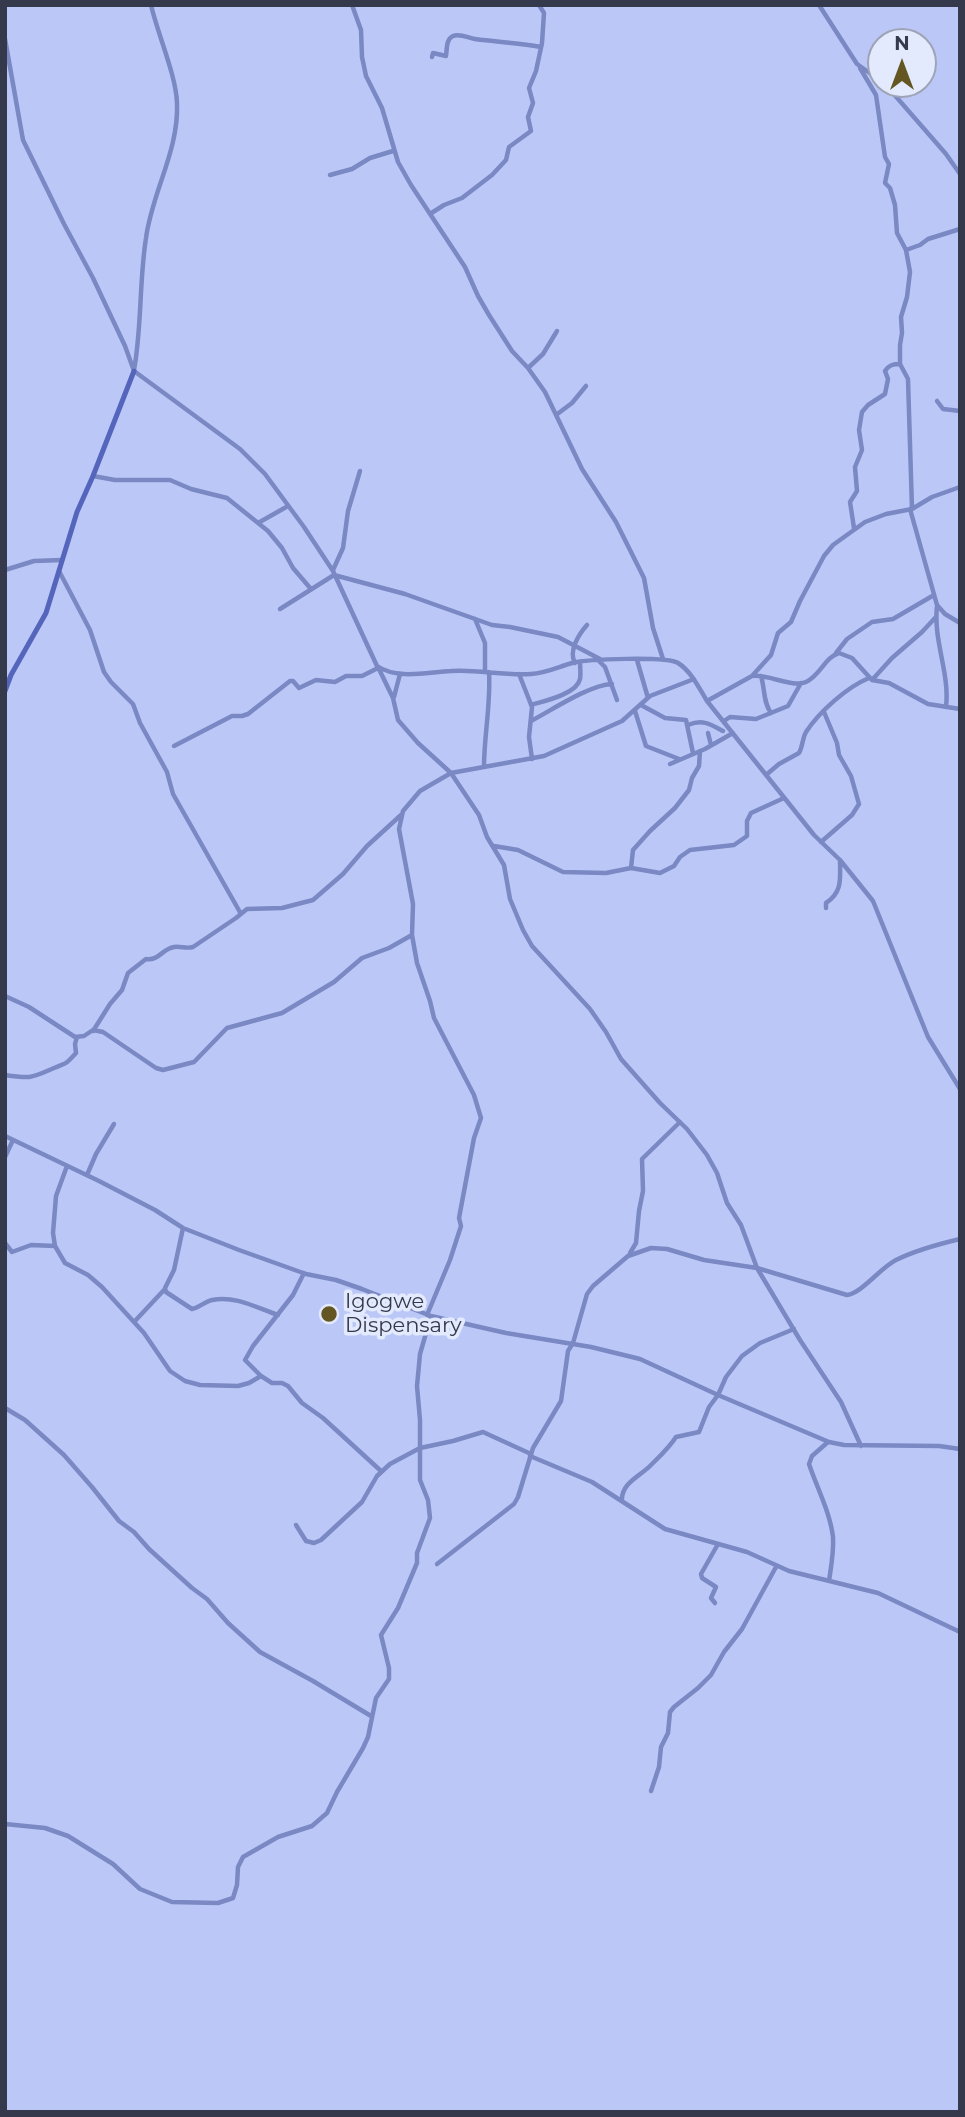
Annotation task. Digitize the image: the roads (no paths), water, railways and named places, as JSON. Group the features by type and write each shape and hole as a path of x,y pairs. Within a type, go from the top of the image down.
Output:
{"main road":[{"path":"5,691 46,613 77,512 134,371"}],"street":[{"path":"134,371 138,351 146,236 168,165 177,115 176,94 151,5"},
{"path":"352,5 361,30 366,76 383,108 393,151 411,185 465,267 478,296 512,351 545,392 582,468 616,522 644,578 653,628 663,659"},
{"path":"430,214 462,198 492,175 507,158 509,147 531,131 528,117 533,103 529,88 541,47 544,13 539,5"},
{"path":"819,5 872,87 877,100 885,157 889,164 885,183 890,188 896,209 898,237 906,250 909,281 901,317 900,364 908,379 911,509 937,605 939,650 948,692 946,707"},
{"path":"432,57 433,53 446,56 448,41 454,35 541,47"},
{"path":"5,39 23,140 97,285 134,371 240,449 261,469 288,506 333,573 393,698 398,720 418,743 451,773 480,815 486,837 504,865 516,917 532,946 590,1009 621,1059 701,1146 713,1165 727,1203 741,1225 757,1268 841,1402 860,1446"},
{"path":"860,68 867,72"},
{"path":"897,98 960,174"},
{"path":"330,175 393,151"},
{"path":"906,250 920,246 928,239 960,229"},
{"path":"528,368 542,354 557,331"},
{"path":"854,528 850,502 858,491 855,468 862,450 859,430 862,412 885,394 887,368 900,364"},
{"path":"556,415 572,403 586,386"},
{"path":"937,401 943,408 960,411"},
{"path":"280,609 333,573 343,548 348,511 360,471"},
{"path":"93,476 115,480 173,481 191,489 227,498 258,523 282,548 289,562 311,589"},
{"path":"707,701 752,676 771,654 778,633 793,618 827,551 839,539 854,528 886,514 911,509 932,497 960,487"},
{"path":"258,523 288,506"},
{"path":"5,570 34,561 63,560"},
{"path":"59,570 90,631 104,672 133,704 145,733 162,761 173,794 241,914"},
{"path":"333,573 364,584 391,589 492,625 558,636 599,659 605,667 617,700"},
{"path":"752,676 807,682 847,639 872,622 893,619 934,594"},
{"path":"937,605 960,623"},
{"path":"766,775 800,752 804,734 824,712 852,686 871,679 936,617"},
{"path":"475,619 485,643 490,691 484,736 484,767"},
{"path":"531,705 558,697 578,684 580,678 575,661 575,645 587,625"},
{"path":"835,653 852,658 871,679 890,683 928,704 960,709"},
{"path":"378,667 400,674 454,670 519,674 540,673 575,661 599,659 663,659 679,663 784,798 821,842 841,860 875,905 928,1037 960,1089"},
{"path":"637,660 648,698"},
{"path":"174,746 232,716 248,714 290,681 299,688 316,680 335,682 346,676 362,676 378,667"},
{"path":"393,698 400,674"},
{"path":"519,674 531,705 529,737 532,759"},
{"path":"761,676 765,703 771,713"},
{"path":"93,1031 122,990 128,973 138,964 147,958 156,958 165,950 176,947 191,948 250,908 282,908 313,900 402,815 420,791 451,773 544,756 622,721 648,698 694,679"},
{"path":"722,739 725,722 730,717 756,719 788,706 801,683"},
{"path":"531,721 600,686 612,684"},
{"path":"640,705 665,718 685,719 693,753"},
{"path":"635,710 646,746 679,759"},
{"path":"821,842 852,816 859,804 851,776 840,757 824,712"},
{"path":"688,724 707,722 723,731"},
{"path":"708,733 711,745"},
{"path":"670,764 733,733"},
{"path":"631,868 633,850 690,790 692,778 699,766 700,751"},
{"path":"493,846 518,850 563,872 607,873 631,868 662,872 674,866 683,854 690,850 738,843 747,836 747,821 751,813 784,798"},
{"path":"5,1824 45,1828 68,1836 113,1864 140,1889 172,1902 228,1901 235,1893 238,1867 243,1857 278,1837 312,1826 327,1813 368,1737 376,1698 386,1685 389,1675 381,1635 398,1608 417,1563 418,1550 430,1518 428,1500 419,1480 420,1420 417,1377 429,1316 460,1226 459,1217 472,1147 481,1118 466,1078 434,1018 417,964 412,935 413,904 400,829 402,815"},
{"path":"826,908 826,903 834,897 840,882 841,860"},
{"path":"5,996 29,1007 68,1034 77,1037 93,1031 103,1032 160,1070 191,1063 227,1028 282,1013 334,982 362,958 412,935"},
{"path":"5,1076 35,1077 66,1064 76,1053 77,1037"},
{"path":"437,1564 514,1504 518,1497 531,1455 561,1401 568,1351 590,1291 634,1248 643,1191 642,1159 680,1122"},
{"path":"87,1175 114,1125"},
{"path":"5,1136 155,1210 183,1228 304,1273 348,1284 429,1316 506,1333 573,1343 640,1359 828,1441 860,1446 939,1446 960,1449"},
{"path":"5,1157 13,1140"},
{"path":"67,1166 55,1202 53,1233 55,1246 65,1263 88,1275 134,1322 170,1371 185,1381 201,1385 237,1386 261,1376"},
{"path":"134,1322 165,1288 174,1270 183,1228"},
{"path":"628,1255 658,1248 704,1260 757,1268 842,1294 851,1294 897,1260 960,1239"},
{"path":"5,1243 12,1252 31,1245 55,1246"},
{"path":"304,1273 293,1294 245,1360 261,1376 274,1384 285,1384 381,1471"},
{"path":"165,1288 168,1294 192,1309 208,1301 229,1300 244,1302 278,1314"},
{"path":"622,1500 623,1491 676,1437 697,1434 730,1371 747,1351 794,1329"},
{"path":"5,1408 25,1420 64,1455 119,1521 207,1599 228,1623 260,1652 371,1716"},
{"path":"296,1525 300,1534 309,1542 324,1539 362,1502 381,1471 390,1464 419,1448 483,1432 592,1482 665,1529 747,1552 776,1567 878,1593 960,1632"},
{"path":"828,1441 812,1456 809,1464 832,1535 833,1554 829,1581"},
{"path":"715,1603 711,1598 716,1587 702,1578 701,1574 718,1544"},
{"path":"652,1791 668,1733 670,1712 711,1675 743,1629 776,1567"}],"place":[{"name":"Igogwe Dispensary","path":"329,1314"}]}
